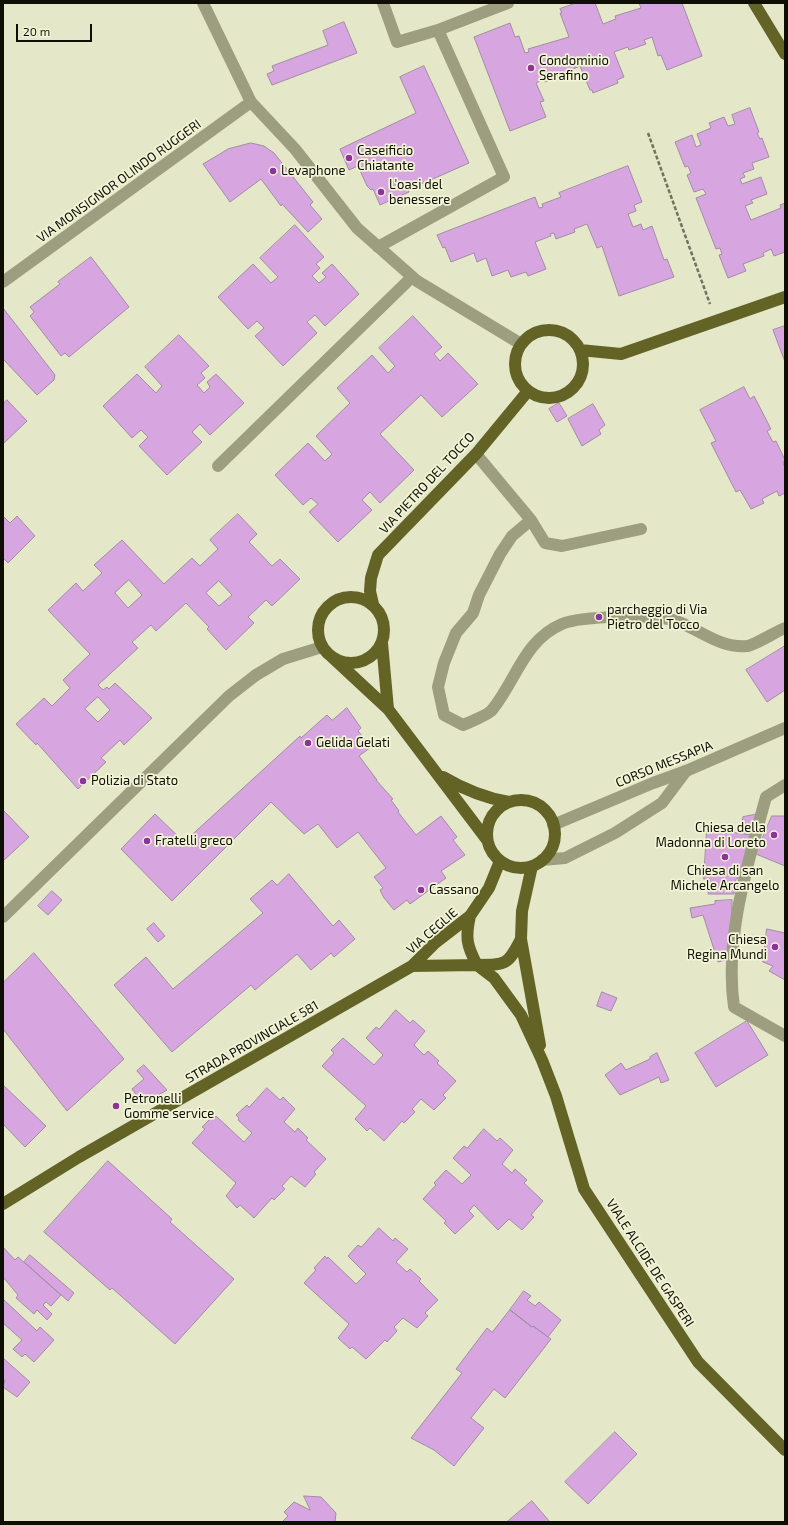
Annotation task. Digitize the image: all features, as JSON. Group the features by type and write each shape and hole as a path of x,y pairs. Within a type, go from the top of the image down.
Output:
{"main road":[{"path":"754,3 785,54"},
{"path":"580,350 621,354 785,297"},
{"path":"547,330 557,331 567,335 574,341 580,350 583,361 582,372 578,382 570,390 560,396 549,398 538,396 528,391 516,374 516,353 521,344 528,337 547,330"},
{"name":"VIA PIETRO DEL TOCCO","path":"373,604 370,591 371,578 378,555 476,454 528,391"},
{"path":"388,710 382,643 384,623 380,613 373,604 364,599 344,597 334,601 326,608 320,617 318,627 326,652 388,710 487,840 494,855 500,861 510,866 521,868 537,863 553,844 555,834 550,816 536,803 527,800 509,802 488,798 468,792 439,775"},
{"path":"326,652 339,661 349,664 359,663 377,652 382,643"},
{"path":"487,840 487,828 491,817 498,808 509,802"},
{"name":"VIA CEGLIE","path":"412,966 435,943 470,916 489,888 500,861"},
{"name":"VIALE ALCIDE DE GASPERI","path":"537,863 522,911 521,939 542,1060"},
{"path":"470,916 467,930 468,946 477,966"},
{"name":"VIALE ALCIDE DE GASPERI","path":"477,966 504,963 511,958 521,939"},
{"name":"VIA CEGLIE","path":"412,966 477,966"},
{"name":"STRADA PROVINCIALE 581","path":"3,1204 79,1157 412,966"},
{"name":"VIALE ALCIDE DE GASPERI","path":"477,966 494,978 521,1015 542,1060 556,1096 584,1189 698,1362 785,1450"}],"street":[{"path":"203,3 251,102 295,149 357,228 412,277 521,344"},
{"path":"383,3 397,42 438,30 508,3"},
{"path":"378,247 504,177 438,30"},
{"name":"VIA MONSIGNOR OLINDO RUGGERI","path":"3,282 251,102"},
{"path":"218,466 412,277"},
{"path":"476,454 531,520 545,543 562,546 641,529"},
{"path":"531,520 512,536 500,554 479,595 473,613 456,633 444,663 438,687 444,715 463,725 492,711 529,649 541,638 561,624 575,621 640,617 675,620 724,644 748,646 785,628"},
{"path":"3,917 228,696 256,675 283,659 326,652"},
{"name":"CORSO MESSAPIA","path":"553,825 653,783 686,772 785,728"},
{"path":"537,863 565,858 616,833 662,803 686,772"},
{"path":"785,785 766,797 747,866 737,911 731,987 734,1007 785,1036"}],"path":[{"path":"648,133 717,321"}],"building":[{"name":"Condominio Serafino","path":"576,3 595,3 603,24 616,19 615,16 641,8 639,3 682,3 702,56 667,70 661,55 658,56 652,37 644,40 646,44 629,50 628,47 614,52 624,77 617,80 618,83 593,93 592,90 590,90 580,66 545,82 544,79 536,83 544,101 540,102 546,117 510,131 474,37 510,23 515,37 519,36 525,53 529,52 528,49 569,37 560,13 562,13 560,9"},
{"path":"344,22 357,53 272,85 267,74 274,71 272,66 328,45 323,31"},
{"path":"424,66 469,163 408,190 409,192 380,205 373,189 371,190 367,186 358,166 349,170 340,149 416,113 400,77"},
{"path":"750,108 759,132 757,133 760,139 762,138 769,157 752,163 754,169 743,173 745,177 740,179 742,184 761,177 767,194 751,200 753,203 745,206 751,220 781,208 780,205 785,203 785,252 774,256 771,249 763,253 764,256 743,264 746,271 728,278 719,255 722,254 720,248 716,249 696,198 706,194 703,189 694,192 687,175 691,173 688,166 685,167 675,142 692,135 696,147 701,145 697,134 711,128 709,123 724,117 728,126 735,124 732,115"},
{"path":"251,143 264,146 274,153 313,202 310,205 322,219 308,232 282,204 281,206 261,179 230,202 203,164 228,149"},
{"path":"628,166 642,202 634,205 636,211 628,214 633,227 641,224 643,230 652,226 664,260 667,259 674,277 619,296 602,246 597,248 587,224 574,229 575,232 556,239 554,233 550,234 551,236 535,242 546,269 528,276 526,272 511,277 508,270 492,276 486,258 477,262 474,253 451,262 445,247 443,248 437,235 535,197 539,208 543,207 542,204 561,197 559,193"},
{"path":"295,225 324,257 316,264 320,268 312,276 319,283 326,277 322,273 332,264 359,294 325,326 315,315 307,322 317,333 283,366 255,336 264,328 257,321 248,329 218,297 253,264 271,283 278,277 260,258"},
{"path":"91,257 129,307 69,357 65,353 61,356 30,316 34,312 30,307 60,284 58,282"},
{"path":"3,308 55,375 54,380 37,395 3,359"},
{"path":"413,316 442,347 434,354 440,361 448,353 478,384 442,417 421,395 380,434 414,470 380,503 370,492 362,500 372,510 338,542 309,512 318,504 311,498 303,505 275,475 308,443 325,461 332,454 316,436 350,403 337,388 372,355 388,373 395,366 379,348"},
{"path":"785,326 785,362 773,330"},
{"path":"179,335 209,366 201,373 205,378 197,385 204,393 210,387 207,382 216,374 244,403 210,435 200,424 192,432 202,442 167,475 139,446 148,437 141,430 132,438 103,406 137,374 156,393 162,386 145,367"},
{"path":"744,387 750,399 754,396 771,429 767,431 773,442 776,441 785,460 783,463 785,468 785,493 779,496 777,491 762,499 764,503 751,509 740,490 736,492 711,443 716,441 700,410"},
{"path":"7,400 27,421 3,444 3,404"},
{"path":"559,403 567,416 557,422 549,409"},
{"path":"593,404 605,425 599,430 601,434 582,446 568,419"},
{"path":"238,514 257,534 249,542 272,566 280,559 300,579 272,606 266,600 248,617 254,623 226,650 207,629 209,627 186,603 156,631 151,625 132,642 138,648 98,685 103,690 107,687 109,689 115,683 152,718 124,745 120,740 101,758 106,762 78,789 37,743 36,745 16,724 44,698 52,706 70,688 63,680 90,654 48,610 76,583 83,591 102,573 94,565 122,540 164,584 192,558 200,566 218,549 210,540","holes":["129,580 142,595 128,608 115,593","219,581 232,595 219,606 206,593","98,697 110,710 98,722 85,709"]},
{"path":"3,516 10,523 17,516 35,536 8,563 3,558"},
{"path":"785,646 785,690 767,702 746,670"},
{"path":"347,708 361,728 358,731 371,747 359,756 376,780 393,799 391,800 399,811 398,812 416,835 441,816 457,837 453,840 465,855 441,871 446,878 410,904 407,900 394,910 384,898 380,890 383,888 374,877 386,868 358,832 337,848 318,824 304,834 271,802 172,901 121,849 155,814 184,842 300,736 301,738 327,715 332,720"},
{"path":"3,810 29,837 3,861"},
{"path":"759,814 753,835 738,833 743,817"},
{"name":"Chiesa della Madonna di Loreto","path":"772,816 785,816 785,866 756,854"},
{"name":"Chiesa di san Michele Arcangelo","path":"707,829 753,835 739,878 736,879 734,894 708,894 710,879 704,879"},
{"path":"289,874 333,926 339,920 355,939 334,957 331,953 311,970 297,954 255,990 251,985 172,1052 114,985 146,957 173,989 263,913 250,899 272,880 277,885"},
{"path":"52,891 62,900 48,915 38,906"},
{"path":"732,900 732,958 718,962 703,915 692,918 690,908 715,904 715,901"},
{"path":"154,923 165,936 158,942 147,929"},
{"name":"Chiesa Regina Mundi","path":"767,929 785,933 785,980 769,971 773,966 763,962"},
{"path":"34,953 124,1059 67,1111 3,1029 3,983"},
{"path":"602,992 617,998 611,1011 597,1006"},
{"path":"396,1010 410,1023 413,1020 425,1031 414,1045 424,1055 428,1051 439,1061 437,1063 456,1081 443,1095 446,1098 434,1110 421,1099 412,1109 415,1112 404,1123 402,1121 384,1141 370,1128 367,1131 355,1119 366,1106 322,1066 334,1053 331,1050 343,1038 374,1065 383,1055 366,1038 376,1027 379,1029"},
{"path":"747,1021 768,1055 716,1087 695,1053"},
{"path":"657,1053 669,1080 661,1083 659,1077 620,1095 605,1075 621,1063 626,1070 650,1059 650,1057"},
{"path":"144,1065 167,1090 143,1104 132,1089 144,1079 137,1071"},
{"path":"3,1085 46,1126 25,1147 3,1124"},
{"path":"267,1088 280,1100 283,1097 295,1109 284,1122 295,1132 298,1128 308,1138 306,1140 326,1159 314,1172 316,1174 305,1187 291,1176 282,1186 285,1189 274,1200 272,1198 254,1218 240,1205 237,1208 226,1196 236,1183 192,1143 205,1129 202,1127 213,1116 215,1118 216,1116 244,1142 252,1133 238,1120 239,1118 236,1115 247,1105 249,1107"},
{"path":"484,1129 497,1141 500,1138 513,1150 502,1164 512,1173 515,1169 527,1180 524,1183 543,1201 531,1215 534,1217 522,1230 509,1219 498,1230 474,1205 469,1211 474,1216 455,1234 444,1223 446,1221 423,1199 436,1185 434,1183 446,1170 462,1184 471,1175 453,1158 464,1146 467,1148"},
{"path":"108,1161 172,1219 170,1222 234,1279 175,1344 112,1288 110,1290 44,1232"},
{"path":"379,1228 393,1241 395,1238 408,1249 396,1262 407,1272 410,1269 421,1279 419,1281 438,1300 425,1313 428,1316 417,1328 403,1318 394,1327 397,1331 387,1342 385,1340 366,1359 352,1347 350,1349 338,1338 349,1324 304,1283 316,1270 314,1268 325,1256 327,1259 328,1257 356,1284 366,1274 348,1256 358,1245 361,1247"},
{"path":"3,1247 15,1260 18,1257 61,1295 51,1306 46,1302 43,1305 52,1314 47,1320 37,1310 34,1314 16,1298 18,1295 3,1277"},
{"path":"30,1255 74,1293 68,1301 24,1262"},
{"path":"524,1291 531,1296 527,1300 535,1306 539,1302 561,1320 548,1337 510,1310"},
{"path":"3,1299 37,1331 40,1327 54,1340 34,1362 25,1354 22,1357 13,1349 22,1340 3,1323"},
{"path":"510,1310 551,1339 505,1398 494,1389 471,1418 484,1428 454,1466 434,1450 411,1438 462,1373 456,1369 487,1328 492,1332"},
{"path":"3,1358 30,1382 17,1397 3,1387 5,1380 3,1379"},
{"path":"615,1432 637,1454 588,1504 565,1482"},
{"path":"304,1496 321,1497 336,1513 335,1522 282,1522 288,1516 284,1512 294,1502 310,1510"},
{"path":"532,1501 550,1522 507,1522"}],"place":[{"name":"Condominio Serafino","path":"531,68"},
{"name":"Caseificio Chiatante","path":"349,158"},
{"name":"Levaphone","path":"273,171"},
{"name":"L'oasi del benessere","path":"381,192"},
{"name":"parcheggio di Via Pietro del Tocco","path":"599,617"},
{"name":"Gelida Gelati","path":"308,743"},
{"name":"Polizia di Stato","path":"83,781"},
{"name":"Chiesa della Madonna di Loreto","path":"774,835"},
{"name":"Fratelli greco","path":"147,841"},
{"name":"Chiesa di san Michele Arcangelo","path":"725,857"},
{"name":"Cassano","path":"421,890"},
{"name":"Chiesa Regina Mundi","path":"775,947"},
{"name":"Petronelli Gomme service","path":"116,1106"}]}
